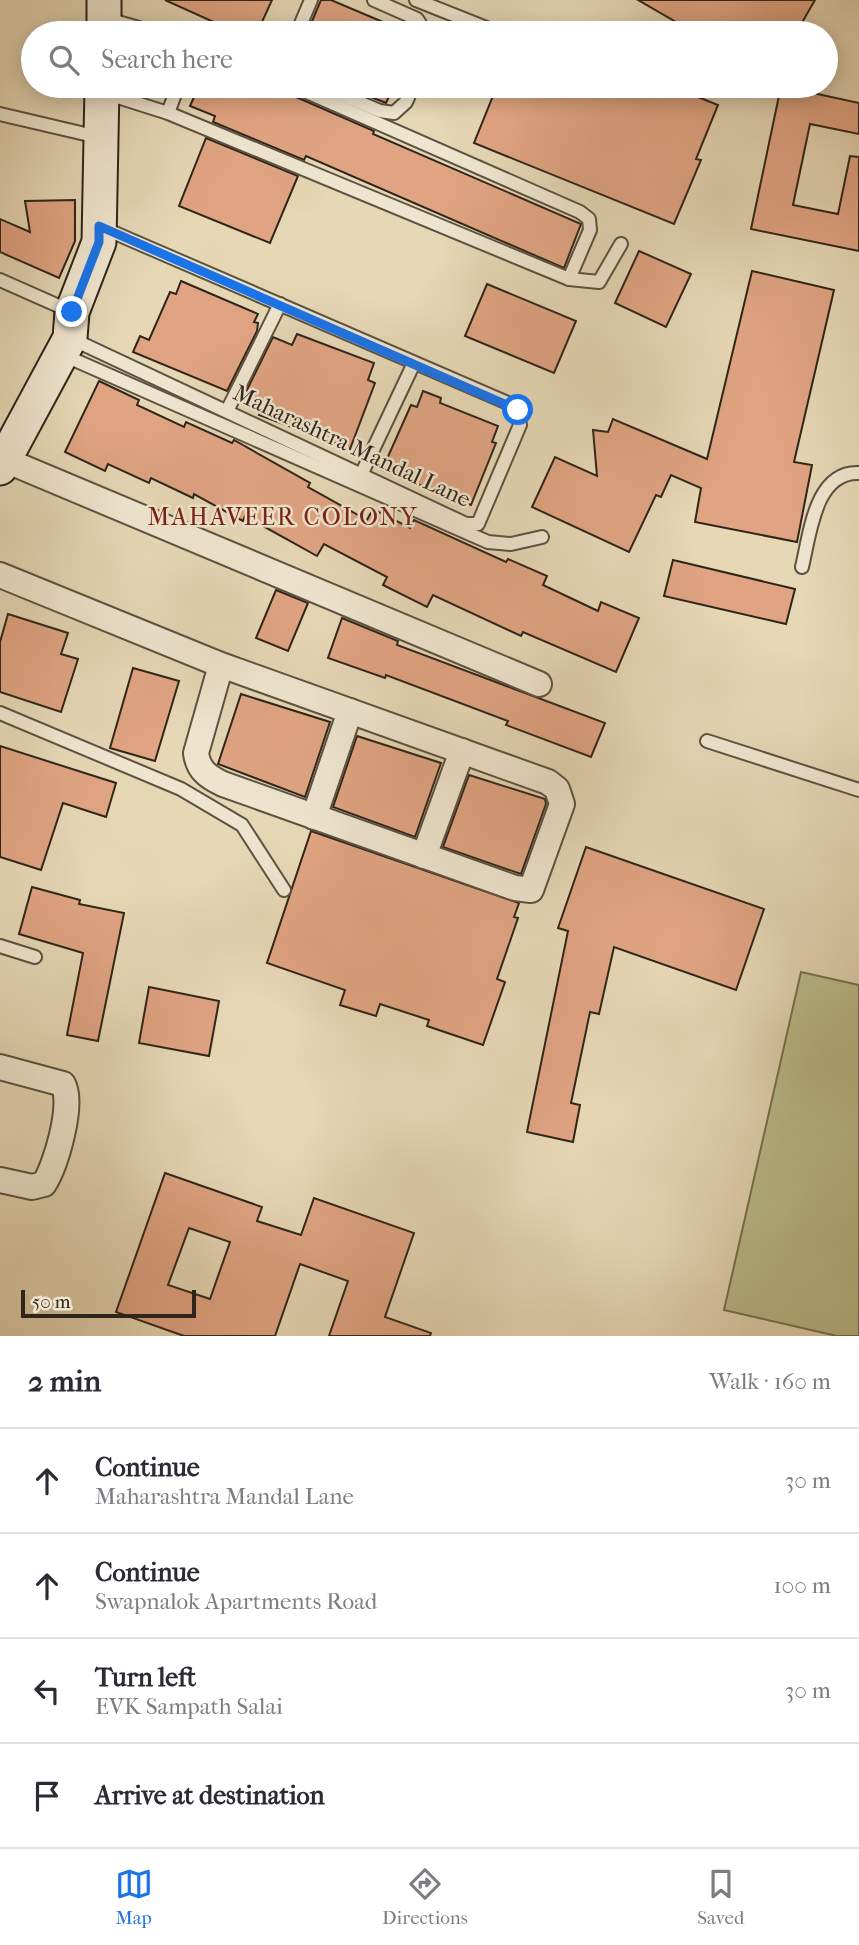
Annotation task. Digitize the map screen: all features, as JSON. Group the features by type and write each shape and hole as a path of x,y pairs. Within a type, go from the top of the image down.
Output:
{"street":[{"path":"102,98 99,242 68,334 2,464 539,684"},
{"path":"0,575 221,665 548,782 561,798 559,819 531,890 515,888 314,817 223,784 205,773 198,764 196,753 221,665"},
{"path":"314,817 350,711"},
{"path":"424,856 462,751"},
{"path":"0,1067 63,1084 68,1101 51,1173 44,1184 32,1187 0,1180"}],"lane":[{"path":"302,21 311,0"},
{"path":"374,0 418,21"},
{"path":"416,0 469,21"},
{"path":"127,98 569,279 599,282 621,244"},
{"path":"168,113 174,98"},
{"path":"319,98 580,212 589,219 590,229 569,279"},
{"path":"349,98 380,111 394,113 408,98"},
{"path":"0,114 101,138"},
{"path":"99,226 415,363 361,475"},
{"path":"0,280 68,334 488,542 512,544 542,537"},
{"path":"227,411 280,304"},
{"name":"Maharashtra Mandal Lane","path":"68,334 466,524 478,524 520,425 518,410 415,363"},
{"path":"802,567 814,513 826,490 835,478 845,473 859,473"},
{"path":"0,713 181,789 242,825 284,890"},
{"path":"707,741 859,790"},
{"path":"0,946 35,957"}],"green space":[{"path":"801,972 859,985 859,1336 837,1336 724,1310"}],"building":[{"path":"165,0 272,0 262,21 211,21"},
{"path":"321,0 331,0 381,21 312,21"},
{"path":"638,0 815,0 803,21 674,21"},
{"path":"194,98 298,98 374,131 373,134 581,224 564,268 306,156 304,160 213,122 215,116 190,106"},
{"path":"373,98 388,98 386,103"},
{"path":"492,98 701,98 718,105 696,159 701,160 674,224 474,143"},
{"path":"778,98 836,98 859,103 859,134 810,124 793,205 838,214 850,156 859,157 859,251 751,229"},
{"path":"206,138 298,176 270,243 179,206"},
{"path":"75,200 75,241 59,278 0,252 0,219 30,232 25,201"},
{"path":"639,251 691,274 666,327 615,303"},
{"path":"752,271 834,290 794,462 812,465 797,542 695,522 701,488 671,475 661,497 656,495 629,552 532,507 555,457 597,476 593,430 608,432 613,419 707,459"},
{"path":"181,281 258,314 254,322 258,323 257,331 227,391 133,352 140,336 149,340 170,292 176,294"},
{"path":"487,284 576,321 554,373 465,336"},
{"path":"297,334 374,363 368,380 375,383 350,449 259,415 262,408 243,398 273,337 292,345"},
{"path":"99,381 139,400 137,405 184,427 186,422 232,443 234,440 310,483 308,487 367,520 373,509 410,528 414,520 506,562 508,559 547,576 543,585 598,611 601,602 639,618 616,672 523,632 521,636 433,595 427,607 383,585 387,577 324,544 317,556 245,516 243,521 194,494 193,498 151,478 149,483 108,464 105,471 65,452"},
{"path":"423,391 441,398 440,403 498,426 492,442 496,443 471,505 382,470 411,405 417,407"},
{"path":"673,560 795,589 786,624 664,596"},
{"path":"276,590 308,603 288,651 256,638"},
{"path":"8,614 68,633 61,654 78,659 61,712 0,692 0,642"},
{"path":"342,618 398,641 397,645 605,723 591,757 506,725 508,721 386,675 385,678 328,658"},
{"path":"133,668 179,681 155,761 110,748"},
{"path":"241,694 330,722 305,797 218,764"},
{"path":"357,736 441,763 415,837 333,807"},
{"path":"0,746 116,783 106,817 63,803 41,870 0,857"},
{"path":"469,775 545,799 546,804 521,874 443,847"},
{"path":"311,831 519,903 514,917 518,918 497,979 505,982 483,1045 427,1026 429,1020 380,1004 376,1016 340,1005 345,990 267,963"},
{"path":"586,847 764,909 736,990 614,947 599,1014 590,1012 571,1103 580,1105 573,1142 527,1132 568,931 558,928"},
{"path":"32,887 80,900 79,904 124,913 98,1041 67,1035 83,953 19,934"},
{"path":"149,987 219,1001 209,1056 139,1043"},
{"path":"165,1173 262,1207 257,1221 301,1235 314,1198 414,1233 385,1317 431,1333 430,1336 329,1336 348,1281 300,1264 275,1336 184,1336 116,1312","holes":["189,1228 230,1242 210,1299 168,1285"]}],"district":[{"name":"MAHAVEER COLONY","path":"283,517"}],"route":[{"path":"72,312 99,242 99,226 510,404 518,410"}]}
